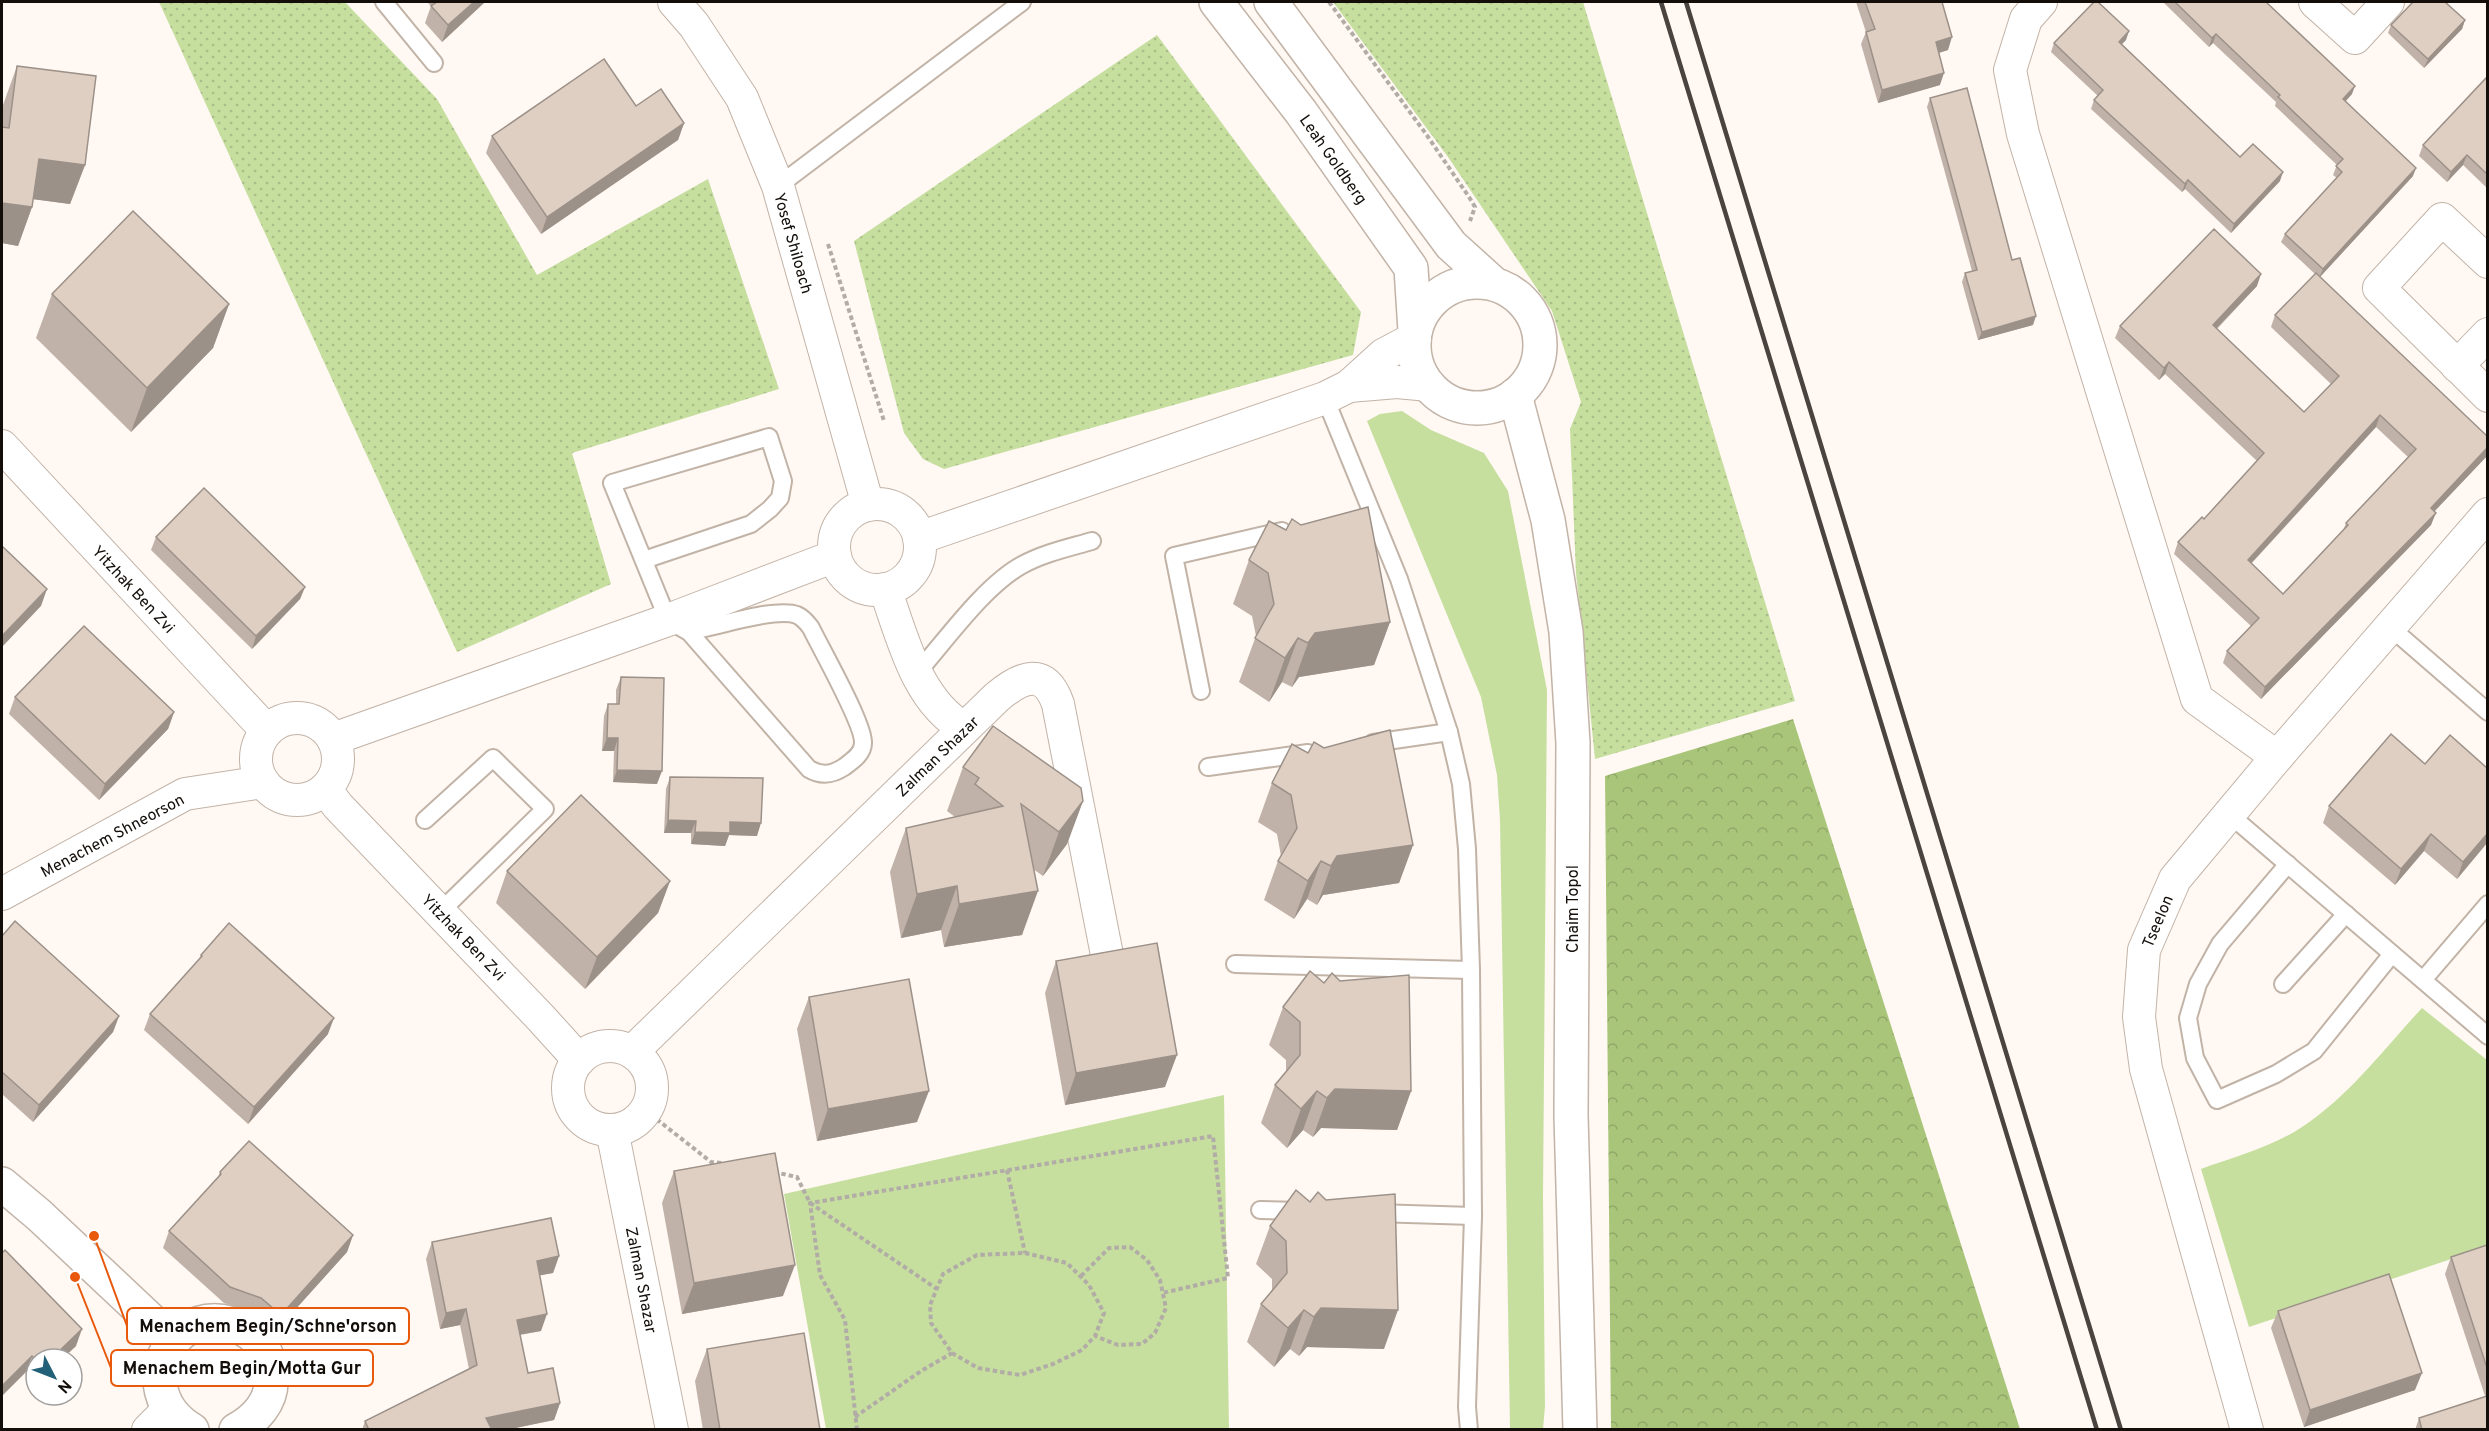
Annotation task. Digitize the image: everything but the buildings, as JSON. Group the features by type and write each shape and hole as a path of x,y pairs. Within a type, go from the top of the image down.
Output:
{"street":[{"name":"Yosef Shiloach","path":"674,2 694,25 742,98 778,186 868,505"},
{"name":"Leah Goldberg","path":"1216,2 1301,112 1411,268 1415,335"},
{"path":"1271,2 1451,245 1492,283"},
{"path":"2041,2 2026,19 2010,70 2023,134 2197,699 2277,757"},
{"path":"2315,2 2355,38 2388,2"},
{"path":"2487,262 2442,219 2379,288 2487,396"},
{"path":"1472,281 1492,283 1511,291 1526,304 1536,322 1540,342 1538,362 1529,380 1515,395 1502,403 1486,407 1470,407 1440,396 1429,385 1420,371 1415,354 1415,335 1423,313 1436,297 1453,286 1472,281"},
{"path":"2457,366 2487,334"},
{"path":"1337,392 1383,355 1415,335"},
{"path":"919,538 1337,392 1397,382 1429,385"},
{"name":"Chaim Topol","path":"1515,395 1548,520 1566,632 1573,743 1571,1116 1580,1430"},
{"name":"Yitzhak Ben Zvi","path":"2,446 267,731"},
{"path":"868,505 888,506 900,511 910,520 919,538 920,551 913,570 898,585 885,590 866,589 853,584 839,568 835,556 834,543 841,524 855,510 868,505"},
{"name":"Tseelon","path":"2247,1430 2146,1069 2139,1017 2144,950 2175,879 2487,514"},
{"path":"333,739 679,626 835,556"},
{"path":"885,590 916,674 941,710 954,723 964,728"},
{"name":"Zalman Shazar","path":"632,1052 997,697 1017,682 1034,678 1041,680 1051,688 1058,704 1108,960"},
{"path":"291,718 306,718 319,724 333,739 338,753 337,767 332,780 325,789 313,797 299,800 285,798 273,792 263,782 257,769 256,754 260,741 267,731 278,723 291,718"},
{"name":"Menachem Shneorson","path":"2,894 185,794 263,782"},
{"name":"Yitzhak Ben Zvi","path":"325,789 338,806 579,1060"},
{"path":"604,1046 619,1047 632,1052 647,1068 651,1082 651,1096 645,1110 638,1119 612,1130 597,1128 585,1122 575,1112 569,1098 568,1084 572,1070 590,1051 604,1046"},
{"name":"Zalman Shazar","path":"612,1130 672,1430"},
{"path":"2,1184 39,1215 173,1341"},
{"path":"169,1423 160,1391 159,1372 164,1353 179,1334 196,1324 216,1321 235,1324 252,1334 264,1348 271,1366 271,1386 265,1404 246,1428"}],"lane":[{"path":"384,2 434,63"},
{"path":"778,186 1022,2"},
{"path":"1337,392 1365,512 1399,579 1449,732 1461,784 1467,849 1471,970 1473,1216 1467,1407 1469,1430"},
{"path":"644,561 751,524 770,509 780,498 783,481 769,438 612,483 644,561 679,626 809,769 820,774 830,774 844,767 860,753 864,741 859,723 811,628 803,618 795,614 782,613 679,626"},
{"path":"1201,691 1174,556 1301,527"},
{"path":"916,674 1005,576 1038,557 1092,541"},
{"path":"2390,627 2487,712"},
{"path":"1357,746 1449,732"},
{"path":"1208,767 1323,751"},
{"path":"425,820 493,758 545,809 440,912"},
{"path":"2229,814 2487,1036"},
{"path":"2288,864 2220,944 2198,984 2188,1018 2195,1059 2217,1100 2276,1074 2314,1051 2392,954"},
{"path":"2423,980 2487,904"},
{"path":"2283,984 2346,914"},
{"path":"1234,964 1471,970"},
{"path":"1260,1210 1319,1212"},
{"path":"1355,1213 1473,1216"}],"path":[{"path":"1329,2 1426,134 1475,207 1466,229"},
{"path":"645,1110 711,1162 730,1164"},
{"path":"810,1203 1213,1136 1228,1278 1162,1293"},
{"path":"1007,1170 1025,1253"},
{"path":"768,1171 797,1176 810,1203 820,1275 845,1320 857,1430"},
{"path":"810,1203 937,1289"},
{"path":"1080,1276 1109,1248 1130,1247 1147,1260 1160,1280 1166,1308 1155,1333 1142,1344 1118,1345 1095,1336"},
{"path":"1025,1253 1067,1263 1080,1276 1089,1285 1104,1313 1095,1336 1082,1350 1053,1364 1020,1375 978,1368 952,1353 931,1323 930,1305 943,1274 977,1255 1025,1253"},
{"path":"855,1417 921,1371 952,1353"}],"green space":[{"path":"159,2 345,2 437,99 537,275 708,179 779,389 572,453 611,584 457,652"},
{"path":"1333,2 1583,2 1795,701 1595,759 1576,573 1570,429 1581,402 1552,311 1448,157"},
{"path":"1157,35 1361,312 1353,355 944,469 923,459 904,433 854,241"},
{"path":"1402,411 1431,430 1484,453 1508,491 1547,690 1543,1197 1545,1406 1543,1429 1510,1429 1500,820 1497,775 1481,697 1367,421 1380,414"},
{"path":"1793,719 2020,1429 1611,1429 1605,776"},
{"path":"2422,1008 2487,1060 2487,1247 2249,1327 2201,1169 2278,1140 2319,1115 2351,1087"},
{"path":"1224,1095 1229,1429 826,1429 784,1194"}],"railway":[{"path":"1661,2 2097,1430"},
{"path":"1686,2 2121,1430"}],"place":[{"name":"Menachem Begin/Schne'orson","path":"94,1236"},
{"name":"Menachem Begin/Motta Gur","path":"75,1277"}]}
